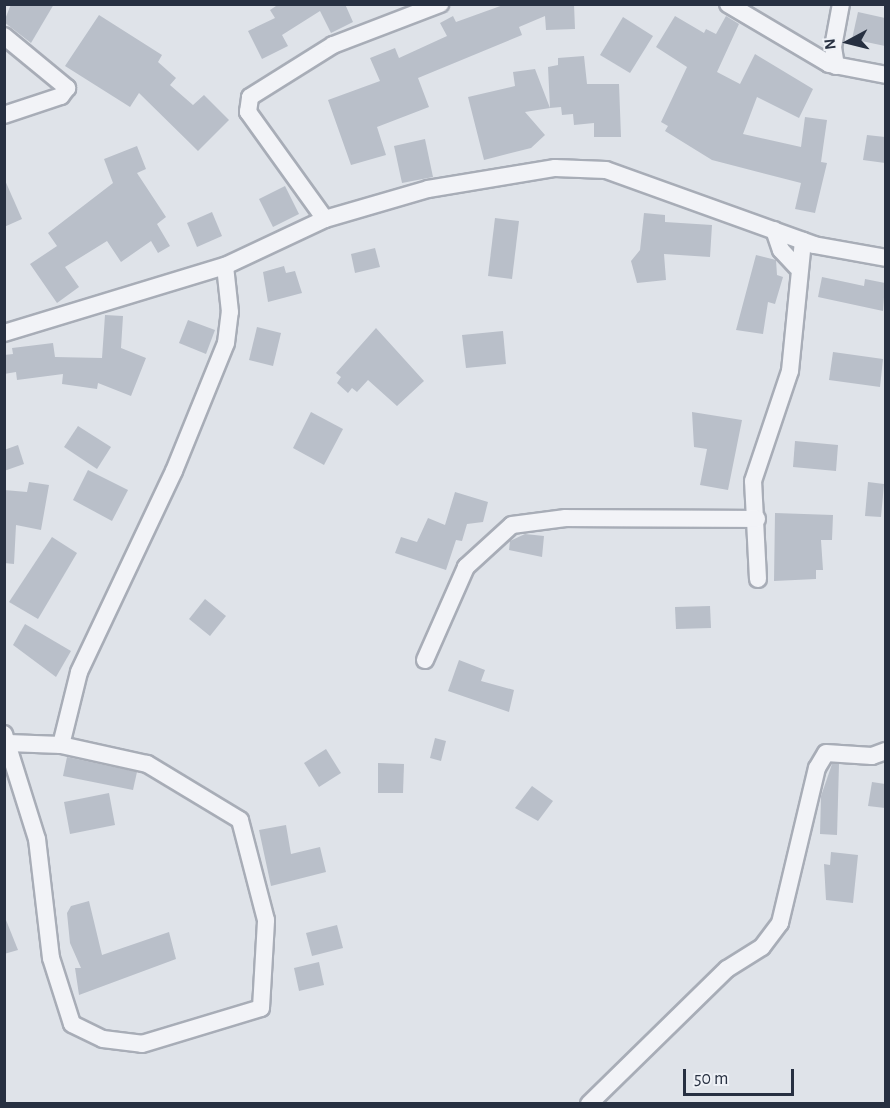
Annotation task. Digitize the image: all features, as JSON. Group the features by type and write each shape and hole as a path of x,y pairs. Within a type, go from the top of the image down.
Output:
{"street":[{"path":"325,219 248,112 250,97 333,45 440,4"},
{"path":"728,4 814,56 836,66 885,75"},
{"path":"836,66 833,47 841,4"},
{"path":"4,36 67,88 61,96 4,115"},
{"path":"814,56 833,47"},
{"path":"4,333 225,266 325,219 471,180 580,166 803,241 885,258"},
{"path":"774,230 781,250 797,267"},
{"path":"758,579 755,470 790,371 797,267 803,241"},
{"path":"61,745 79,672 169,481 226,344 230,312 225,266"},
{"path":"425,660 466,567 512,525 566,518 757,519"},
{"path":"6,739 61,745 147,764 240,820 266,920 261,1008 142,1044 103,1039 72,1024 64,1014 51,958 37,839 6,739"},
{"path":"589,1104 727,969 762,947 780,923 817,768 826,753 872,756 885,751"}],"building":[{"path":"11,4 54,4 31,43 4,22"},
{"path":"279,4 345,4 353,22 331,33 320,11 282,35 288,46 262,59 248,31 275,18 270,10"},
{"path":"506,4 574,4 575,29 546,30 545,16 519,27 522,35 418,78 429,107 377,127 386,155 351,165 328,100 380,81 370,58 395,48 399,58 447,36 440,23 453,16 456,22"},
{"path":"858,12 885,18 885,46 852,39"},
{"path":"99,15 162,55 158,62 176,78 170,85 193,105 204,95 229,120 198,151 139,93 130,107 65,66"},
{"path":"675,16 704,33 706,29 716,34 726,16 739,24 717,72 740,84 755,54 813,89 799,118 757,97 743,134 801,147 805,117 827,120 821,162 827,163 815,213 795,209 801,183 712,160 665,131 668,126 661,122 687,67 656,47"},
{"path":"623,17 653,36 630,73 600,55"},
{"path":"584,56 587,84 619,84 621,137 594,137 594,123 574,125 573,114 562,115 561,107 550,108 548,67 558,65 558,58"},
{"path":"535,69 550,108 525,112 545,135 531,148 484,160 468,97 515,86 513,72"},
{"path":"867,135 885,137 885,163 863,160"},
{"path":"425,139 433,177 402,183 394,146"},
{"path":"137,146 146,169 137,173 166,217 157,224 170,246 158,253 151,241 121,262 107,241 65,267 79,287 57,303 30,264 57,246 48,233 113,183 104,159"},
{"path":"4,178 22,219 4,227"},
{"path":"285,186 299,214 273,227 259,199"},
{"path":"212,212 222,236 197,247 187,223"},
{"path":"644,213 665,215 665,222 712,225 710,257 664,254 666,280 637,283 631,261 640,250"},
{"path":"495,218 519,221 512,279 488,276"},
{"path":"375,248 380,267 355,273 351,254"},
{"path":"756,255 776,260 777,275 783,277 775,304 768,302 763,334 736,330"},
{"path":"284,266 286,273 295,271 302,293 268,302 263,272"},
{"path":"822,277 864,286 865,279 885,283 883,311 818,297"},
{"path":"105,315 123,316 121,348 146,358 131,396 98,383 97,389 62,384 63,374 17,380 16,372 4,374 4,355 13,354 12,348 53,343 55,357 102,358"},
{"path":"188,320 215,330 206,354 179,343"},
{"path":"257,327 281,333 273,366 249,360"},
{"path":"376,328 424,381 397,406 368,380 357,392 352,388 348,393 337,383 341,377 336,373"},
{"path":"503,331 506,364 466,368 462,335"},
{"path":"833,352 883,359 880,387 829,380"},
{"path":"311,412 343,429 324,465 293,448"},
{"path":"692,412 742,420 728,490 700,485 707,449 694,447"},
{"path":"78,426 111,447 97,469 64,447"},
{"path":"795,441 838,445 836,471 793,467"},
{"path":"18,445 24,464 4,471 4,450"},
{"path":"88,470 128,490 112,521 73,500"},
{"path":"29,482 49,485 41,530 16,525 14,564 4,563 4,490 27,492"},
{"path":"868,482 884,484 881,517 865,516"},
{"path":"455,492 488,502 483,522 467,524 462,541 456,540 446,570 395,553 401,537 417,542 428,518 445,525"},
{"path":"775,513 833,515 832,540 821,540 823,570 816,570 816,579 774,581"},
{"path":"525,534 544,536 542,557 509,550 510,541"},
{"path":"52,537 77,553 38,619 9,602"},
{"path":"205,599 226,616 210,636 189,619"},
{"path":"710,606 711,628 676,629 675,607"},
{"path":"25,624 71,651 56,677 13,645"},
{"path":"459,660 485,670 481,681 514,690 509,712 448,691"},
{"path":"435,738 446,741 441,761 430,758"},
{"path":"326,749 341,773 319,787 304,763"},
{"path":"67,757 137,772 133,790 63,776"},
{"path":"378,763 404,764 403,793 378,793"},
{"path":"832,764 839,764 837,835 820,834 821,796"},
{"path":"872,782 885,784 885,808 868,806"},
{"path":"532,786 553,801 538,821 515,808"},
{"path":"109,793 115,825 70,834 64,802"},
{"path":"286,825 291,854 320,847 326,872 271,886 259,830"},
{"path":"831,852 858,855 853,903 826,900 824,864 830,865"},
{"path":"89,901 102,955 169,932 176,959 79,995 75,968 81,968 70,943 67,913 71,906"},
{"path":"4,915 18,950 4,954"},
{"path":"337,925 343,948 312,956 306,933"},
{"path":"319,962 324,985 299,991 294,968"}]}
